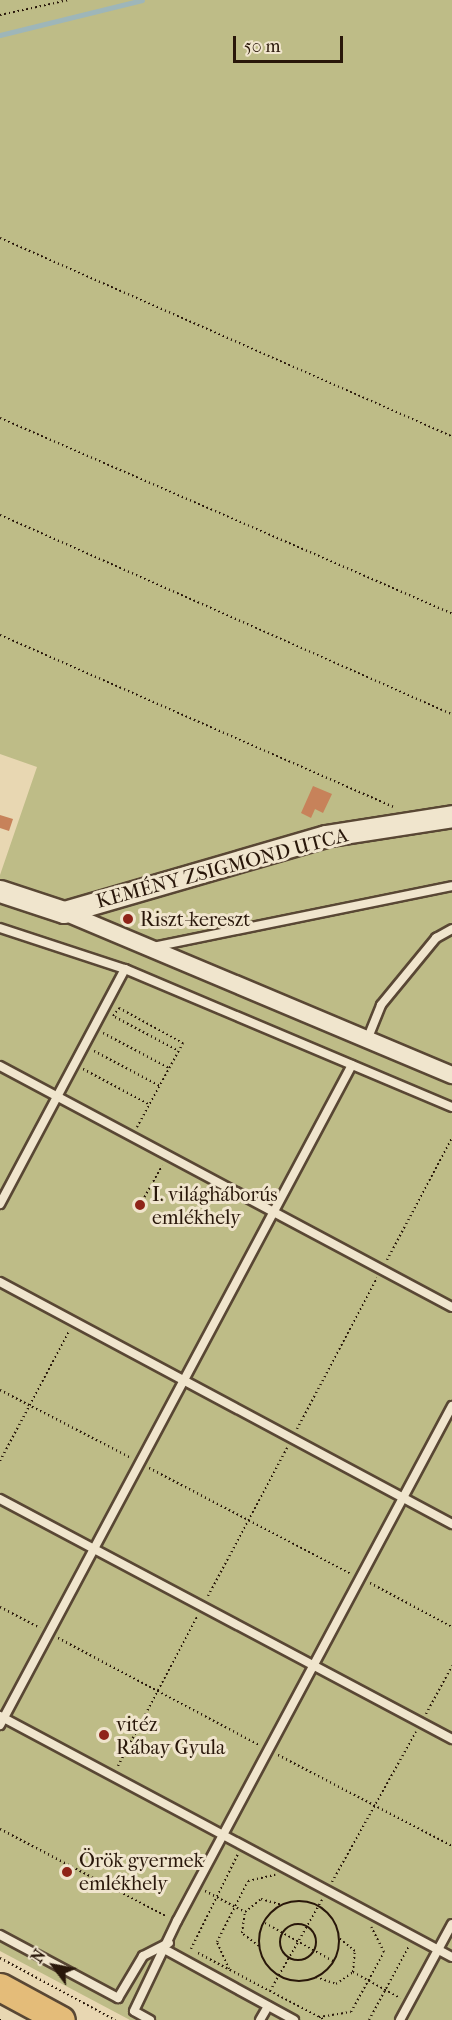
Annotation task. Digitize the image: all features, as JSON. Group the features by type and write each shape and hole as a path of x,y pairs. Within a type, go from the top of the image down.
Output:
{"main road":[{"path":"0,1988 61,2020"}],"street":[{"name":"KEMÉNY ZSIGMOND UTCA","path":"64,912 325,836 452,816"},
{"path":"0,891 64,912 452,1075"}],"lane":[{"path":"149,948 452,886"},
{"path":"0,928 125,969 452,1107"},
{"path":"368,1040 381,1005 436,938 452,929"},
{"path":"0,1204 125,969"},
{"path":"352,1065 1,1719 112,1776 325,1894 452,1957"},
{"path":"0,1066 452,1307"},
{"path":"0,1282 452,1524"},
{"path":"150,2020 134,2011 168,1946 177,1921 452,1406"},
{"path":"0,1499 452,1739"},
{"path":"400,2020 452,1924"},
{"path":"0,1935 118,1998 143,1956 168,1946"},
{"path":"168,1946 294,2020"},
{"path":"260,2020 268,2006"}],"path":[{"path":"0,15 68,0"},
{"path":"0,238 452,436"},
{"path":"0,418 452,614"},
{"path":"0,515 452,714"},
{"path":"0,635 393,807 412,822"},
{"path":"114,1017 119,1008 183,1043 132,1137"},
{"path":"103,1011 179,1051"},
{"path":"94,1028 170,1068"},
{"path":"84,1046 160,1086"},
{"path":"75,1065 150,1105"},
{"path":"112,1776 452,1138"},
{"path":"140,1205 168,1156"},
{"path":"0,1461 74,1321"},
{"path":"0,1390 452,1627"},
{"path":"0,1607 452,1846"},
{"path":"270,1991 452,1666"},
{"path":"0,1828 177,1921"},
{"path":"249,1858 239,1853 188,1948 324,2020"},
{"path":"229,1969 217,1942 248,1881 279,1874 269,1869"},
{"path":"196,1886 245,1912"},
{"path":"314,1893 325,1894 332,1903"},
{"path":"261,1899 282,1905 300,1901 318,1906 332,1920 338,1938 333,1961 316,1977 298,1981 279,1976 266,1963 259,1946 242,1933 245,1912 261,1899"},
{"path":"259,1946 264,1923 282,1905"},
{"path":"318,2017 351,2012 384,1952 368,1922 379,1927"},
{"path":"264,1923 333,1961"},
{"path":"295,1924 307,1926 315,1935 314,1950 302,1959 289,1958 282,1948 283,1933 295,1924"},
{"path":"316,1977 336,1984 353,1972 355,1952 338,1938"},
{"path":"369,2020 410,1944"},
{"path":"0,1958 115,2020"},
{"path":"353,1972 409,2002"}],"shaded area":[{"path":"0,0 452,0 452,2020 130,2020 0,1951 0,875 37,767 0,754"}],"building":[{"path":"313,786 332,794 323,813 315,809 311,818 301,813"},
{"path":"0,815 13,819 9,831 0,828"}],"waterway":[{"path":"0,35 142,0"}],"place":[{"name":"Riszt-kereszt","path":"128,919"},
{"name":"I. világháborús emlékhely","path":"140,1205"},
{"name":"vitéz Rábay Gyula","path":"104,1735"},
{"name":"Örök gyermek emlékhely","path":"67,1872"}]}
